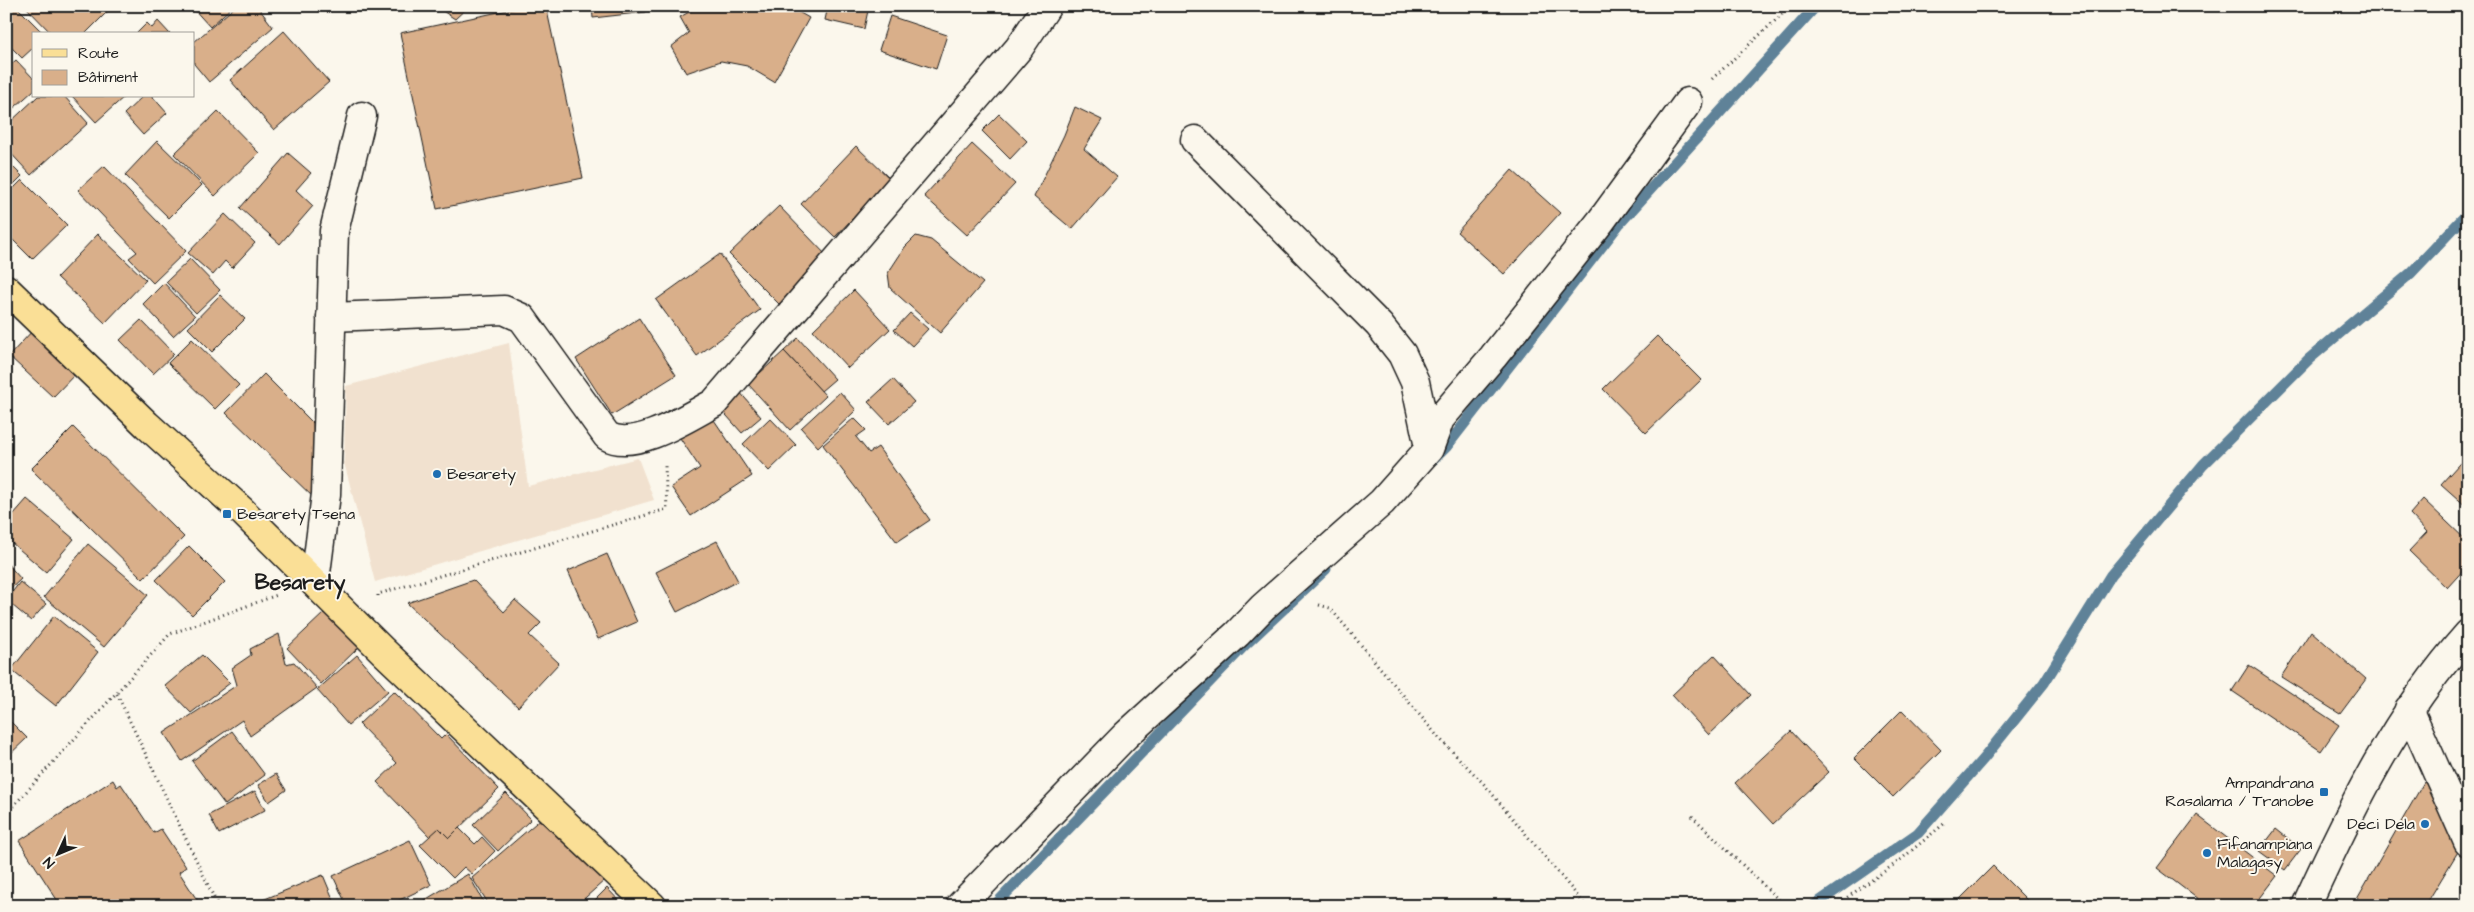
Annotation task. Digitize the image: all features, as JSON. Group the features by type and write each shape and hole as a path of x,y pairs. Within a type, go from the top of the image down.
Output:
{"main road":[{"path":"6,289 147,425 315,581 383,651 652,906"}],"street":[{"path":"331,317 504,310 513,313 522,318 607,436 614,441 627,441 663,430 714,403 1019,48 1047,6"},
{"path":"960,906 1125,736 1237,634 1263,607 1382,502 1429,449 1440,419 1493,357 1601,221 1688,102"},
{"path":"315,581 326,494 334,231 362,116"},
{"path":"1195,140 1378,325 1402,354 1415,382 1429,449"},
{"path":"2306,906 2355,800 2409,708 2468,634"},
{"path":"2409,708 2468,842"}],"path":[{"path":"1688,102 1790,6"},
{"path":"383,651 378,594 667,509 663,430"},
{"path":"6,814 170,634 315,581"},
{"path":"1311,608 1318,604 1330,608 1439,738 1483,783 1586,906"},
{"path":"117,694 218,906"},
{"path":"1692,816 1784,904"},
{"path":"1835,906 1899,861 1945,823"}],"shaded area":[{"name":"Besarety","path":"509,343 528,486 638,458 654,500 375,582 344,462 346,386"}],"building":[{"path":"6,6 16,6 42,32 32,32 32,49 22,58 6,42"},
{"path":"25,6 107,6 110,9 87,32 50,32"},
{"path":"191,6 233,6 210,27"},
{"path":"236,6 257,6 273,27 209,82 195,65 195,41"},
{"path":"435,6 469,6 455,19"},
{"path":"527,6 546,6 583,178 437,209 400,33"},
{"path":"592,6 645,6 646,12 593,18"},
{"path":"700,6 788,6 809,18 774,82 747,66 721,61 686,73 671,47 689,33 680,17"},
{"path":"828,6 869,6 864,29 825,20"},
{"path":"890,16 947,35 936,69 879,50"},
{"path":"158,21 168,32 138,32 147,23 152,28"},
{"path":"284,31 329,82 274,130 230,80"},
{"path":"16,60 32,77 32,92 6,115 6,69"},
{"path":"36,98 66,98 88,123 31,175 6,148 6,126"},
{"path":"74,98 123,98 96,122"},
{"path":"141,98 154,98 167,113 143,135 124,114"},
{"path":"1075,107 1102,120 1084,149 1117,177 1072,229 1034,197 1064,135"},
{"path":"218,111 259,153 215,196 174,154"},
{"path":"999,114 1027,141 1010,159 982,131"},
{"path":"157,141 202,185 169,218 125,175"},
{"path":"972,144 1015,184 967,235 924,196"},
{"path":"856,146 890,179 835,237 801,204"},
{"path":"288,153 311,173 296,190 313,206 280,244 240,208"},
{"path":"6,160 22,176 6,192"},
{"path":"104,166 186,251 153,283 129,258 137,252 78,190"},
{"path":"1512,170 1560,213 1504,274 1457,232"},
{"path":"22,180 67,225 32,259 6,233 6,196"},
{"path":"779,206 828,257 779,304 729,254"},
{"path":"225,214 255,243 232,268 225,261 213,275 188,253"},
{"path":"98,234 146,280 105,323 57,277"},
{"path":"916,236 931,240 983,283 940,333 890,288 888,273 905,247"},
{"path":"720,254 760,310 697,356 656,300"},
{"path":"190,259 220,290 196,313 166,282"},
{"path":"164,283 195,316 173,336 143,304"},
{"path":"854,290 890,329 848,368 813,330"},
{"path":"220,295 245,319 212,352 188,328"},
{"path":"910,313 928,329 912,346 894,330"},
{"path":"639,318 676,375 612,415 576,359"},
{"path":"141,320 174,354 153,374 120,340"},
{"path":"34,329 79,370 53,397 9,356"},
{"path":"1657,336 1701,380 1646,433 1603,389"},
{"path":"798,338 835,379 821,391 784,351"},
{"path":"192,339 239,385 215,409 168,363"},
{"path":"784,351 826,396 790,430 748,384"},
{"path":"264,374 313,423 317,501 226,413"},
{"path":"893,379 914,402 889,424 868,402"},
{"path":"739,391 761,417 742,433 719,407"},
{"path":"840,392 856,410 818,447 801,428"},
{"path":"710,414 752,476 691,516 671,487 700,468 678,435"},
{"path":"770,418 796,445 769,471 743,444"},
{"path":"854,418 866,430 856,437 869,453 878,447 930,520 897,542 823,445"},
{"path":"73,427 184,537 143,579 31,469"},
{"path":"2468,454 2468,508 2441,484"},
{"path":"27,499 74,539 46,572 6,538 6,523"},
{"path":"2423,499 2468,542 2468,565 2447,588 2409,551 2427,532 2410,514"},
{"path":"717,541 738,581 677,612 656,572"},
{"path":"88,544 148,595 104,647 44,597"},
{"path":"189,546 225,582 192,615 156,580"},
{"path":"607,554 637,622 598,639 568,571"},
{"path":"6,562 21,579 6,593"},
{"path":"473,580 504,612 515,600 541,623 529,635 559,663 518,707 407,603"},
{"path":"20,582 46,604 31,621 6,600"},
{"path":"325,612 359,647 321,684 287,648"},
{"path":"54,616 98,652 56,706 11,670"},
{"path":"2311,631 2366,679 2340,714 2281,677"},
{"path":"279,634 286,664 294,662 317,688 250,736 242,720 182,761 164,733 237,685 232,668 251,655 250,649"},
{"path":"202,655 230,683 191,713 165,686"},
{"path":"357,655 388,691 348,725 317,690"},
{"path":"1714,655 1751,695 1709,735 1672,695"},
{"path":"2249,665 2339,725 2321,751 2232,691"},
{"path":"394,691 441,739 446,734 499,789 449,838 439,828 430,837 377,782 397,763 359,724"},
{"path":"1902,710 1941,750 1893,797 1854,758"},
{"path":"6,717 27,738 6,758"},
{"path":"232,731 265,775 225,805 192,761"},
{"path":"1791,731 1829,772 1773,824 1735,783"},
{"path":"276,774 286,790 269,802 258,785"},
{"path":"113,780 117,787 121,784 154,833 161,829 186,867 179,872 201,906 61,906 19,841"},
{"name":"Deci Dela","path":"2424,782 2440,799 2459,850 2425,906 2353,906"},
{"path":"255,791 265,810 219,834 209,815"},
{"path":"506,793 531,819 498,851 473,825"},
{"name":"Fifanampiana Malagasy","path":"2197,815 2277,876 2254,906 2207,906 2157,868"},
{"path":"543,817 605,880 576,906 490,906 472,878"},
{"path":"439,828 449,838 459,828 475,844 482,837 495,851 472,874 464,867 453,878 420,845"},
{"path":"2276,829 2301,849 2285,870 2259,851"},
{"path":"410,840 431,885 387,906 347,906 333,876"},
{"path":"1993,866 2033,906 1967,906 1960,899"},
{"path":"468,874 486,906 415,906"},
{"path":"323,875 336,906 248,906"},
{"path":"607,888 624,906 589,906"}],"waterway":[{"path":"1434,459 1447,446 1620,223 1816,6"},
{"path":"1813,906 1918,833 1984,758 2044,683 2111,575 2203,465 2309,359 2411,273 2468,213"},
{"path":"994,906 1245,645 1326,569"}],"place":[{"name":"Besarety","path":"437,474"},
{"name":"Besarety Tsena","path":"227,514"},
{"name":"Ampandrana Rasalama / Tranobe","path":"2324,792"},
{"name":"Deci Dela","path":"2425,824"},
{"name":"Fifanampiana Malagasy","path":"2207,853"}],"district":[{"name":"Besarety","path":"300,582"}]}
